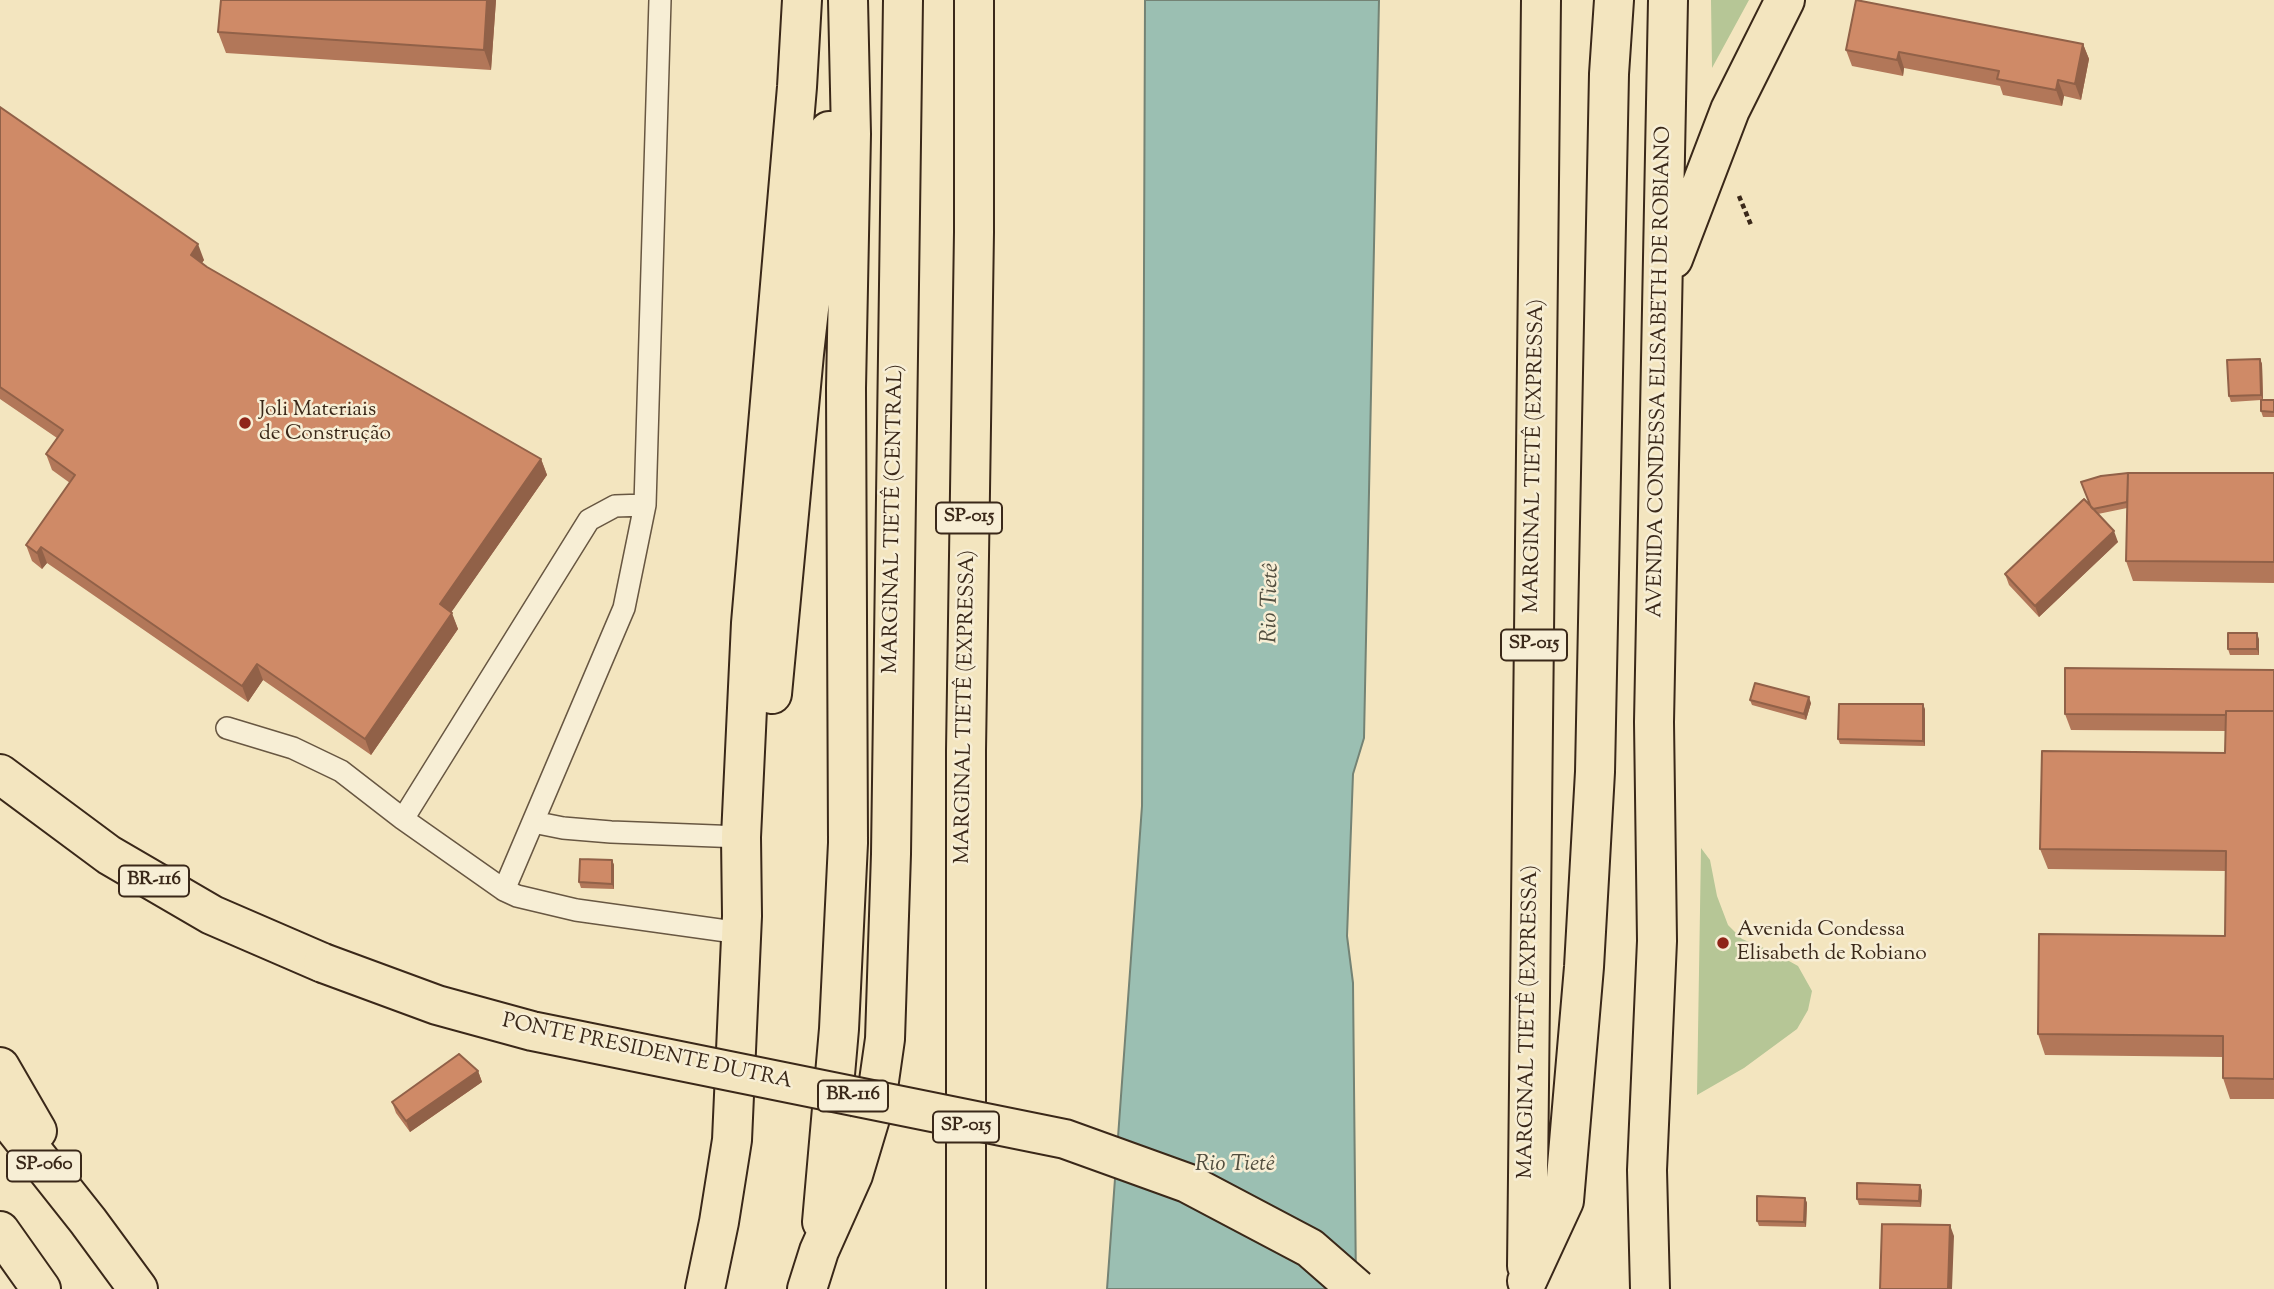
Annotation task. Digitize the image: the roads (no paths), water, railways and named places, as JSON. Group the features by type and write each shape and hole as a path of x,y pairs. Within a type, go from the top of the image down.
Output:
{"highway":[{"path":"705,1289 732,1140 741,933 741,837 751,623 802,0"},
{"path":"741,837 760,808 764,793 804,354 845,0"},
{"path":"807,1289 819,1251 839,1029 848,843 846,388 851,134 845,0"},
{"name":"MARGINAL TIETÊ (CENTRAL)","path":"819,1251 853,1175 877,1095 885,1039 891,854 903,0"},
{"name":"MARGINAL TIETÊ (EXPRESSA)","path":"965,1289 966,750 974,232 974,0"},
{"name":"MARGINAL TIETÊ (EXPRESSA)","path":"1527,1285 1541,0"},
{"path":"1527,1285 1564,1201 1584,967 1595,772 1609,74 1614,0"},
{"name":"AVENIDA CONDESSA ELISABETH DE ROBIANO","path":"1650,1289 1647,1170 1657,941 1654,722 1668,0"},
{"path":"1662,287 1730,110 1785,0"},
{"name":"PONTE PRESIDENTE DUTRA","path":"0,774 109,855 212,915 323,963 438,1005 532,1031 1065,1139 1188,1183 1310,1248 1357,1289"},
{"path":"0,1067 88,1221"},
{"name":"SP-060","path":"0,1110 138,1289"},
{"path":"0,1231 41,1289"}],"lane":[{"path":"504,890 624,608 645,505 660,0"},
{"path":"403,819 589,520 615,506 645,505"},
{"path":"227,728 293,748 341,771 403,819 504,890 517,896 576,910 741,933"},
{"path":"533,822 611,832 741,837"}],"water":[{"name":"Rio Tietê","path":"1145,0 1379,0 1364,738 1353,774 1347,936 1353,983 1356,1289 1107,1289 1142,806"}],"place":[{"name":"Joli Materiais de Construção","path":"245,423"},
{"name":"Avenida Condessa Elisabeth de Robiano","path":"1723,943"}]}
